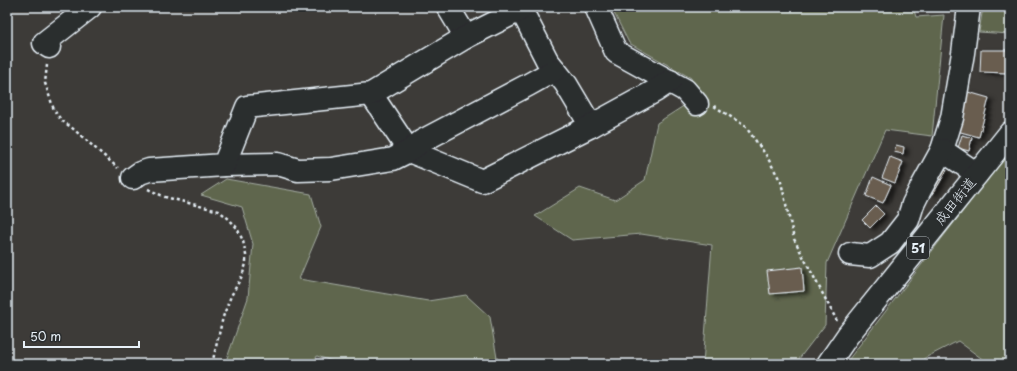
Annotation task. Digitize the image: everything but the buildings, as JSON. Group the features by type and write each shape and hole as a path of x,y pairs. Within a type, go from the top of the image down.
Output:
{"main road":[{"path":"49,47 44,43 90,7"},
{"path":"448,7 466,37"},
{"path":"596,7 616,52 685,90 697,104"},
{"path":"850,254 870,256 890,243 908,220 913,204 942,150 952,118 969,7"},
{"path":"224,165 247,107 372,94 466,37 519,9 527,21 547,60 566,84 591,126"},
{"path":"133,178 140,173 149,170 224,165 278,164 298,170 331,169 394,159 409,152 422,141 528,86 555,70"},
{"path":"372,94 409,152 482,181 591,126 655,91 670,81"},
{"name":"成田街道","path":"828,364 848,335 1010,134"},
{"path":"942,150 978,174"}],"path":[{"path":"49,47 45,83 54,110 61,120 71,127 114,166 150,190 165,197 218,211 229,219 237,228 243,241 246,264 223,317 212,364"},
{"path":"697,104 715,106 745,126 766,155 782,182 794,239 840,327"}],"green space":[{"path":"611,7 913,7 916,17 944,15 932,136 885,130 827,263 825,325 795,364 703,364 712,245 641,234 572,240 535,216 580,188 615,200 645,180 657,123 696,98 691,78 629,43"},
{"path":"983,7 1010,7 1010,34 979,32"},
{"path":"1010,150 1010,364 989,364 958,341 923,359 920,364 845,364"},
{"path":"226,179 311,194 321,227 299,279 428,301 466,295 490,317 498,364 341,364 317,356 313,364 225,364 248,298 253,244 242,207 201,195"}]}
